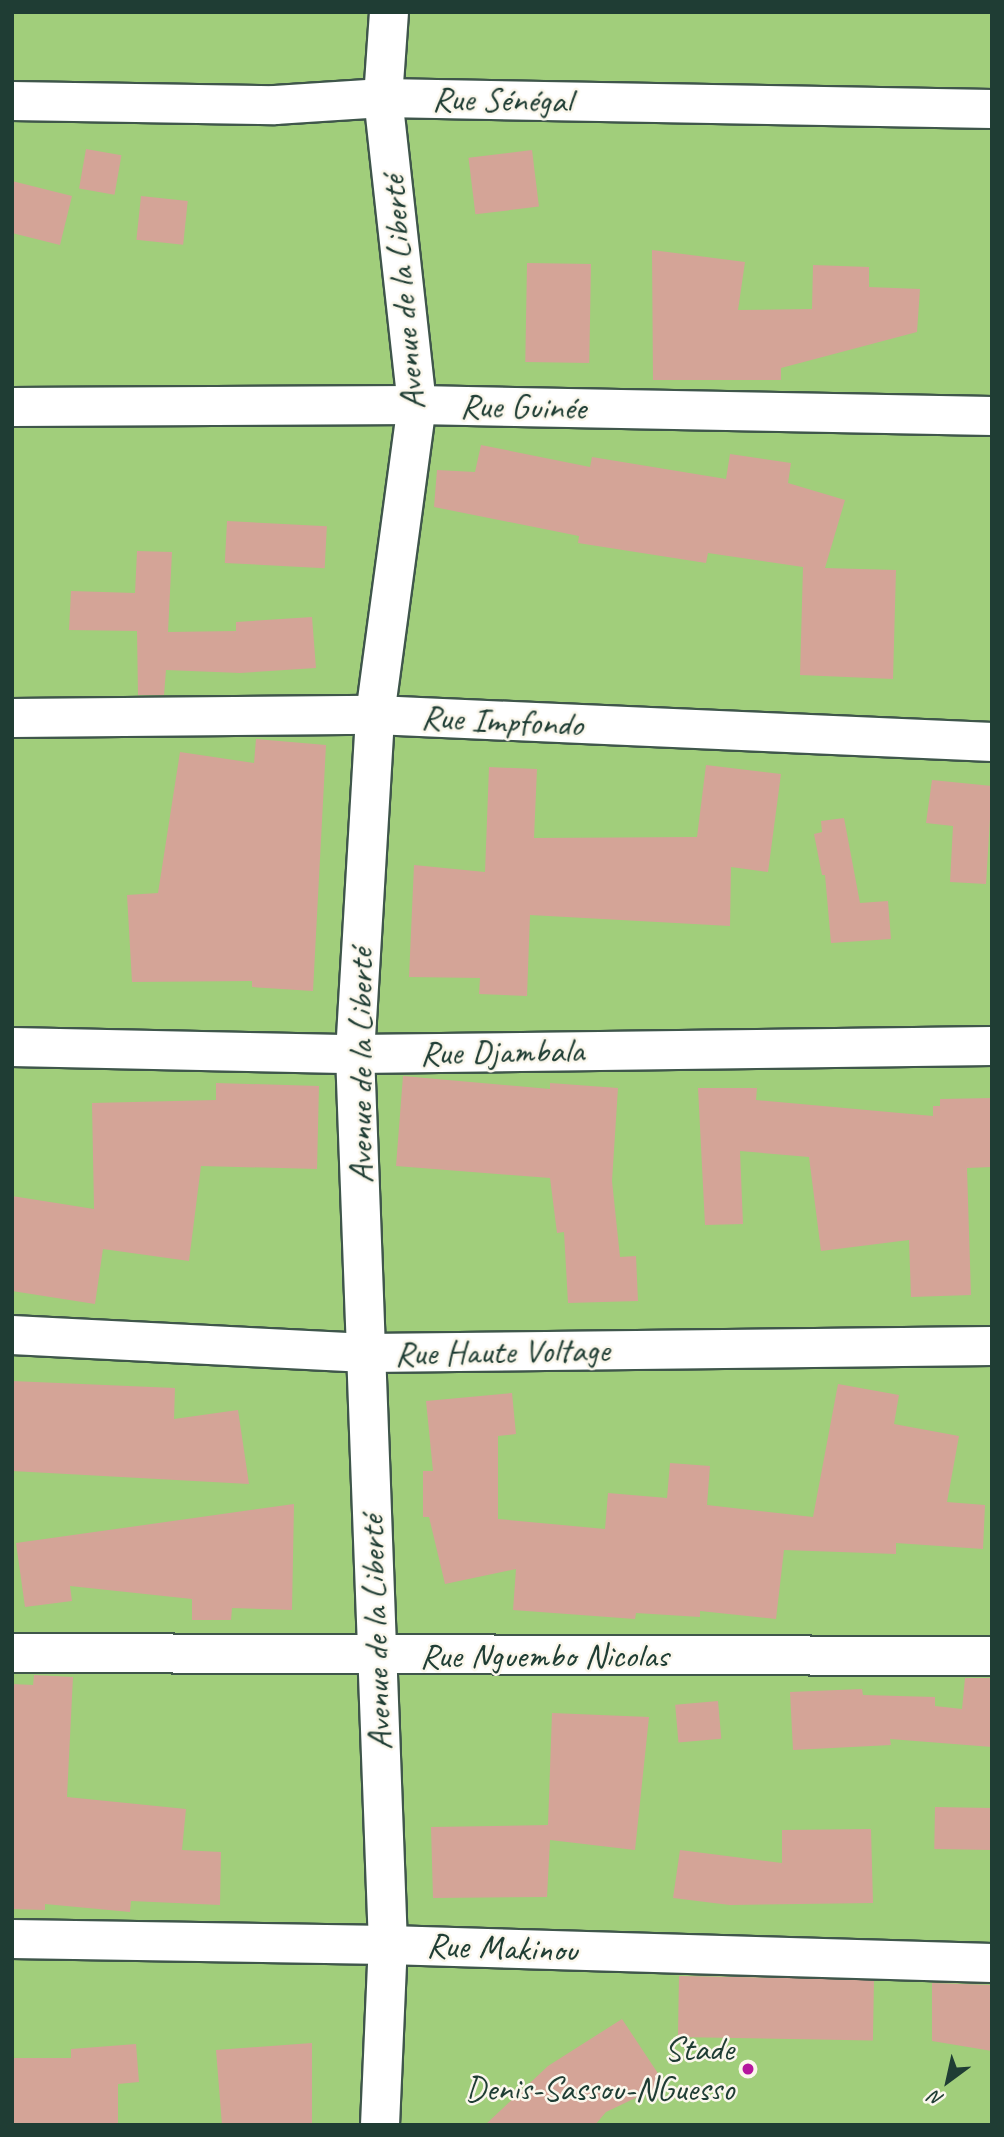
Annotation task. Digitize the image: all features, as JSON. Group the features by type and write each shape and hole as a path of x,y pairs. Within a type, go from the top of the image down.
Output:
{"street":[{"name":"Avenue de la Liberté","path":"380,2125 388,1945 355,1054 375,715 418,405 383,98 389,12"},
{"name":"Rue Sénégal","path":"12,101 275,105 383,98 992,109"},
{"name":"Rue Guinée","path":"12,407 418,405 992,416"},
{"name":"Rue Impfondo","path":"12,718 375,715 992,743"},
{"name":"Rue Djambala","path":"12,1047 355,1054 992,1046"},
{"name":"Rue Haute Voltage","path":"12,1335 367,1353 992,1346"},
{"name":"Rue Nguembo Nicolas","path":"12,1653 992,1656"},
{"name":"Rue Makinou","path":"12,1939 388,1945 992,1963"}],"green space":[{"path":"12,12 992,12 992,2125 12,2125"}],"building":[{"path":"86,149 121,155 115,195 79,188"},
{"path":"532,150 539,207 475,214 468,158"},
{"path":"12,181 72,196 60,245 12,233"},
{"path":"141,196 188,201 183,245 136,240"},
{"path":"652,250 745,262 738,310 812,309 813,265 869,267 869,287 920,289 917,332 781,368 781,380 653,380"},
{"path":"527,263 591,264 589,363 525,362"},
{"path":"481,445 590,467 592,457 726,479 730,454 791,463 788,483 845,500 825,568 896,570 893,679 800,675 803,567 708,553 706,563 578,543 579,536 434,507 437,470 475,472"},
{"path":"227,521 327,526 325,568 225,563"},
{"path":"137,551 172,552 168,632 236,631 236,622 312,617 316,668 240,673 166,670 164,695 138,695 137,631 69,630 71,591 135,593"},
{"path":"256,739 326,745 313,991 252,987 252,981 132,982 127,895 158,893 180,752 254,763"},
{"path":"706,765 781,774 768,872 731,867 730,926 530,915 527,996 479,994 480,978 409,977 414,865 485,872 489,767 537,769 534,838 697,837"},
{"path":"932,780 992,786 986,884 950,882 953,826 926,823"},
{"path":"844,818 860,903 888,901 891,939 831,943 825,875 822,875 814,834 822,832 821,821"},
{"path":"403,1076 550,1089 550,1083 618,1088 612,1181 620,1257 636,1256 638,1301 568,1303 564,1232 557,1233 550,1178 396,1166"},
{"path":"216,1083 319,1086 317,1169 201,1166 189,1261 103,1249 95,1304 12,1291 12,1196 94,1209 92,1103 216,1100"},
{"path":"698,1088 757,1088 756,1100 933,1116 933,1106 940,1106 940,1099 992,1098 992,1167 967,1168 971,1295 911,1297 909,1240 821,1251 809,1157 740,1151 743,1224 705,1225"},
{"path":"12,1381 175,1388 174,1419 238,1410 249,1484 12,1471"},
{"path":"838,1384 899,1395 894,1424 959,1436 947,1502 985,1505 983,1549 896,1543 896,1554 784,1550 776,1619 700,1611 700,1617 636,1613 635,1619 513,1610 516,1569 445,1584 429,1517 423,1517 423,1471 433,1471 426,1401 512,1393 516,1434 498,1436 498,1519 605,1529 608,1493 667,1498 670,1463 710,1466 707,1505 813,1517"},
{"path":"294,1504 292,1610 232,1608 231,1620 192,1620 192,1599 70,1586 72,1601 25,1607 16,1543"},
{"path":"34,1675 73,1677 67,1797 186,1809 182,1850 221,1852 220,1905 131,1901 130,1912 45,1904 45,1910 12,1909 12,1684 33,1685"},
{"path":"965,1678 992,1678 992,1747 890,1739 891,1745 793,1750 790,1692 862,1689 863,1695 935,1697 935,1706 962,1709"},
{"path":"718,1701 721,1739 678,1743 675,1705"},
{"path":"552,1713 649,1717 635,1850 550,1840 547,1897 433,1898 431,1827 548,1825"},
{"path":"935,1807 992,1808 991,1850 934,1849"},
{"path":"871,1829 873,1903 730,1905 673,1898 680,1850 782,1863 782,1830"},
{"path":"679,1976 874,1979 873,2040 678,2037"},
{"path":"932,1983 992,1985 992,2051 932,2041"},
{"path":"622,2019 665,2084 606,2112 595,2125 485,2125 548,2066"},
{"path":"312,2043 312,2125 222,2125 216,2050"},
{"path":"136,2044 139,2082 118,2084 118,2125 12,2125 12,2058 71,2058 71,2049"}],"place":[{"name":"Stade Denis-Sassou-NGuesso","path":"748,2069"}]}
